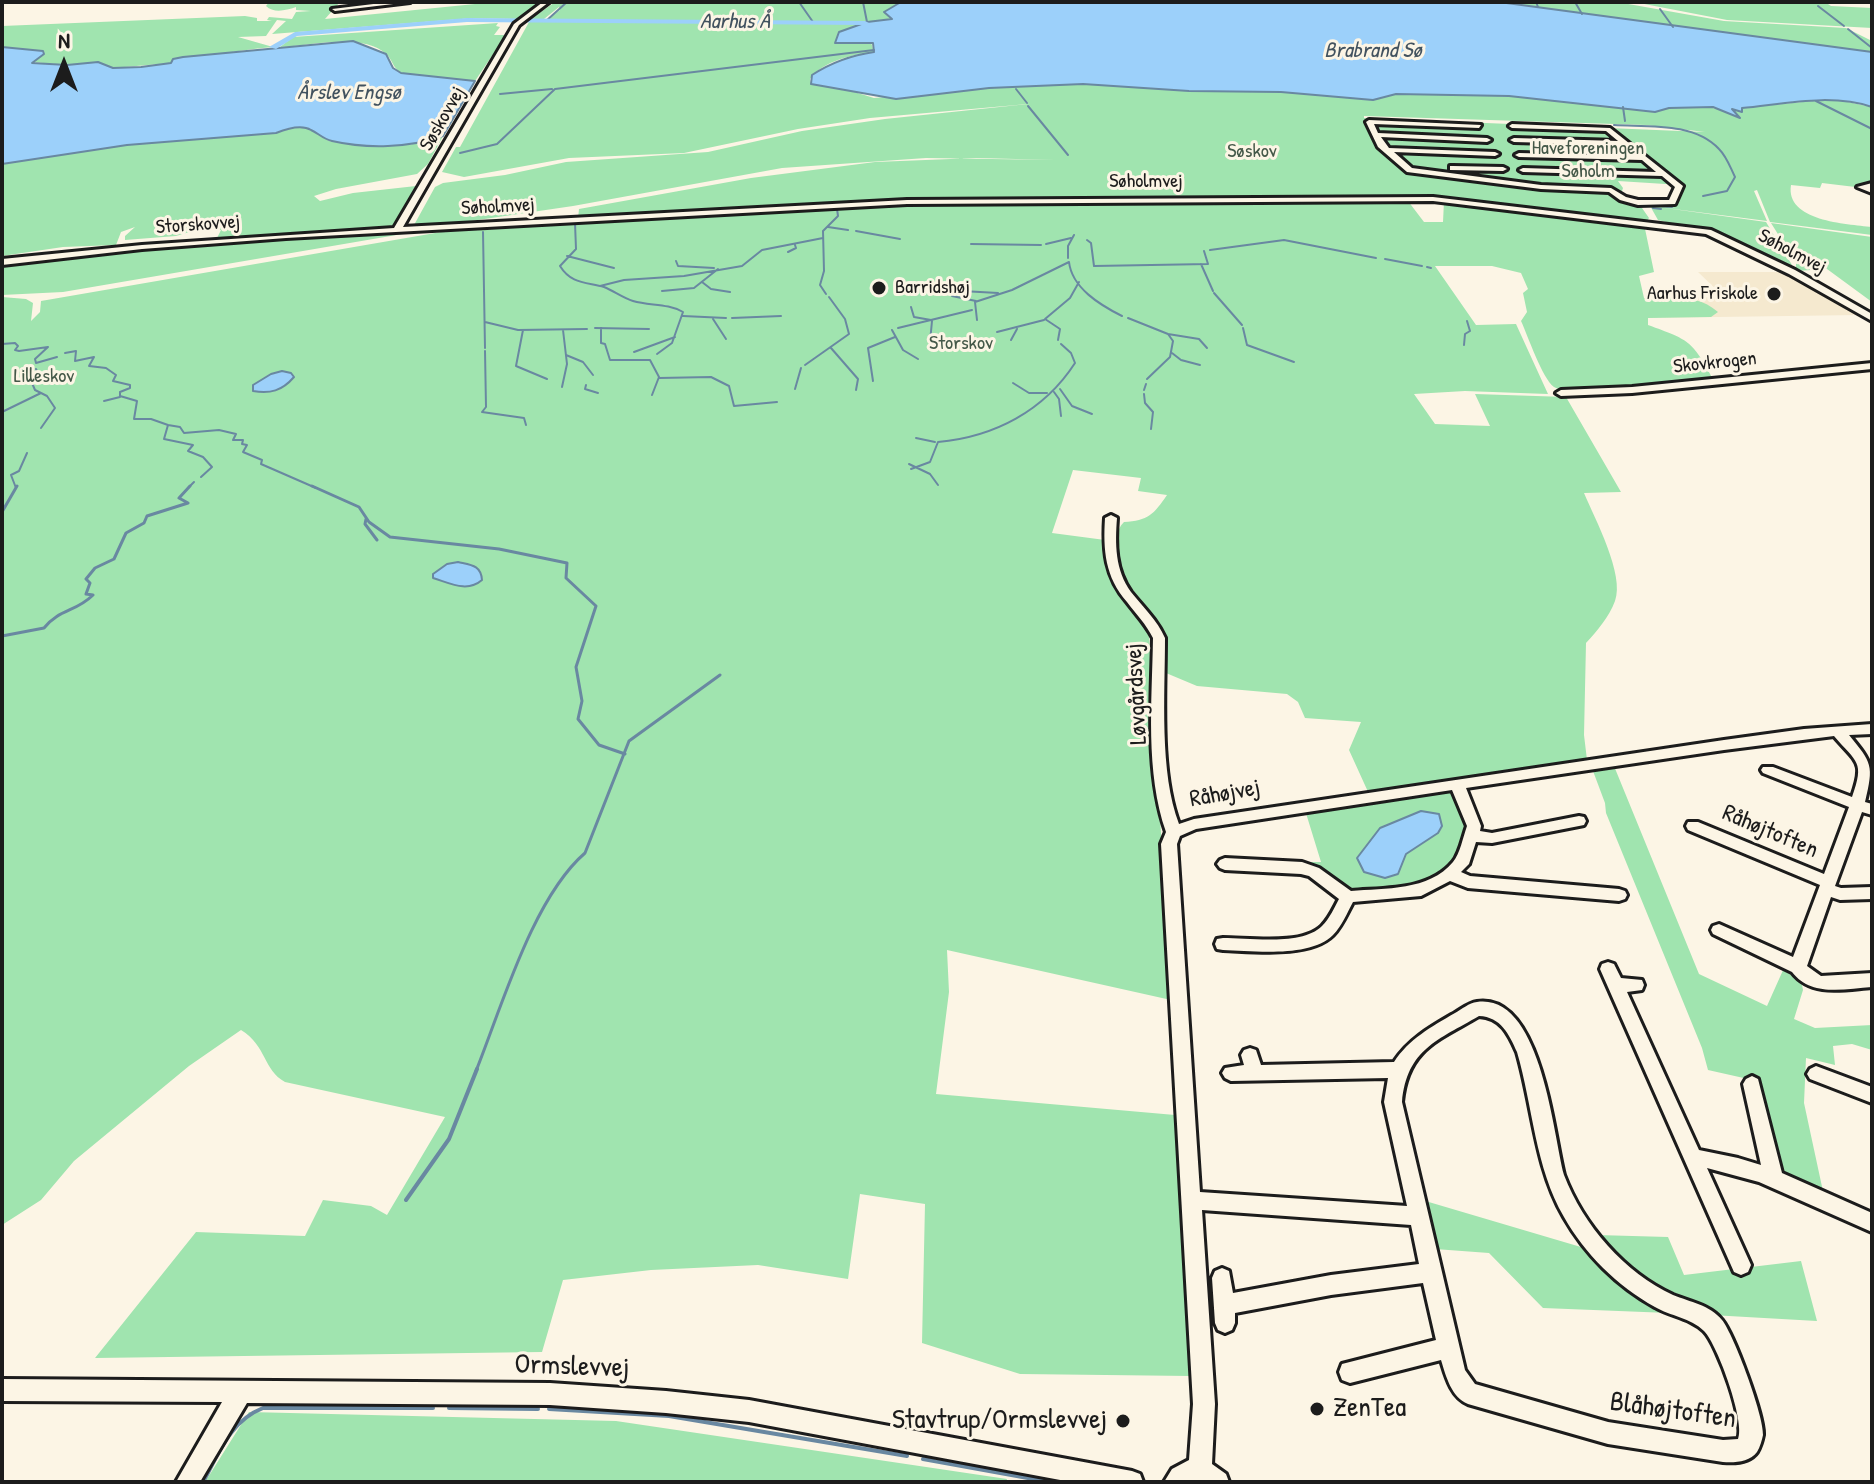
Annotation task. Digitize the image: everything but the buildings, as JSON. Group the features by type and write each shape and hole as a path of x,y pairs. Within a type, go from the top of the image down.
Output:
{"street":[{"path":"342,2 335,9 407,2"},
{"name":"Søskovvej","path":"397,230 519,21 546,2"},
{"path":"1479,126 1370,121 1374,135 1386,150 1413,171 1541,187 1611,190 1622,200 1658,203 1672,202 1679,186 1608,129 1512,126"},
{"path":"1374,135 1487,140"},
{"path":"1514,140 1626,143"},
{"path":"1386,150 1495,154"},
{"path":"1519,155 1645,158"},
{"path":"1404,166 1503,169"},
{"path":"1523,170 1666,174"},
{"name":"Søholmvej","path":"397,230 907,202 1433,199 1708,232 1780,265 1872,318"},
{"name":"Storskovvej","path":"2,262 142,247 397,230"},
{"name":"Skovkrogen","path":"1561,393 1632,390 1872,366"},
{"name":"Løvgårdsvej","path":"1111,518 1110,556 1117,580 1149,619 1159,638 1164,784 1167,819 1174,832"},
{"name":"Råhøjvej","path":"1209,1476 1169,844 1174,832 1210,822 1457,785 1804,734 1872,729"},
{"name":"Råhøjtoften","path":"1798,967 1827,885 1864,807 1868,769 1838,732"},
{"path":"1768,770 1864,807"},
{"path":"1225,864 1288,861 1314,872 1348,897 1421,890 1450,874 1467,854 1473,836 1471,815 1457,785"},
{"path":"1473,836 1492,838 1566,819"},
{"name":"Råhøjtoften","path":"1693,826 1827,885 1840,894 1872,893"},
{"path":"1450,874 1468,882 1571,884 1619,895"},
{"path":"1223,944 1244,935 1301,943 1315,940 1327,932 1348,897"},
{"path":"1719,930 1798,967 1802,975 1818,983 1872,980"},
{"path":"1636,985 1612,977 1741,1265"},
{"name":"Blåhøjtoften","path":"1477,1009 1495,1011 1505,1017 1528,1057 1549,1160 1567,1206 1611,1260 1637,1284 1712,1324 1720,1334 1752,1431 1752,1442 1747,1449 1738,1452 1608,1433 1480,1399 1462,1386 1448,1348 1393,1102 1398,1070 1405,1057 1420,1043 1477,1009"},
{"path":"1231,1073 1252,1064 1398,1070"},
{"path":"1816,1074 1872,1095"},
{"path":"1752,1084 1774,1181"},
{"path":"1693,1158 1721,1162 1774,1181 1872,1223"},
{"path":"1192,1200 1417,1216"},
{"path":"1222,1278 1224,1314 1331,1285 1431,1272"},
{"path":"1350,1372 1448,1348"},
{"name":"Ormslevvej","path":"2,1390 550,1394 666,1402 749,1411 1132,1482"},
{"path":"187,1482 241,1392"},
{"path":"1175,1482 1188,1470 1209,1476"}],"shaded area":[{"name":"Aarhus Friskole","path":"1698,272 1788,272 1859,315 1647,318 1644,298 1724,297"}],"green space":[{"path":"269,2 340,2 325,19 495,2 543,2 517,19 474,18 272,34 286,21 277,20 266,36 238,37 273,47 208,57 178,58 171,63 113,68 98,62 67,65 32,62 44,54 43,51 2,47 2,26 245,16 257,18 257,21 272,21 267,20 269,17 292,19 296,12 311,11 296,10 296,7 276,10 266,6"},
{"path":"555,2 565,2 562,7 568,2 901,2 889,9 893,19 865,23 874,52 831,63 810,79 811,84 838,87 874,98 1083,84 1189,91 1280,92 1373,100 1396,94 1519,97 1655,112 1698,106 1720,110 1738,118 1731,109 1833,99 1872,107 1872,189 1822,183 1820,188 1791,185 1792,197 1797,206 1807,213 1833,222 1872,227 1872,235 1770,222 1757,190 1754,191 1767,221 1658,207 1766,222 1792,265 1790,268 1730,238 1658,220 1649,204 1670,204 1681,185 1618,181 1623,188 1619,200 1642,208 1649,218 1647,221 1436,197 944,199 578,219 579,209 751,178 875,162 962,159 926,158 782,168 573,206 457,223 414,225 435,187 443,183 505,175 566,162 708,152 802,131 1028,104 870,118 798,129 684,153 569,158 464,177 442,172 456,147 460,147 529,22 709,22 548,19 560,10 559,7 544,19 531,19","holes":["1364,116 1646,125 1705,132"]},
{"path":"1499,2 1617,2 1724,21 1846,28 1872,41 1872,52"},
{"path":"1634,2 1825,2 1831,6 1872,8 1872,28 1727,20"},
{"path":"498,23 496,26 500,27 494,35 506,35 475,81 401,73 386,54 364,43 280,47 293,37"},
{"path":"294,127 310,129 329,141 348,144 409,145 443,136 428,164 417,174 314,196 320,201 353,193 416,186 393,226 216,240 221,230 206,227 176,236 125,240 125,236 135,227 121,232 116,245 63,247 2,256 2,164 127,145 276,133"},
{"path":"1408,201 1424,222 1443,222 1444,201 1644,224 1654,272 1639,276 1644,298 1692,299 1718,312 1711,317 1648,318 1648,325 1688,343 1700,356 1713,379 1606,391 1554,387 1540,366 1521,321 1527,312 1523,293 1528,289 1521,273 1492,266 1435,266 1476,325 1516,324 1548,394 1465,391 1414,394 1435,424 1490,426 1475,394 1566,397 1621,492 1584,493 1607,547 1617,590 1609,613 1586,643 1584,735 1587,760 1369,794 1349,750 1361,722 1305,718 1298,702 1287,694 1197,686 1166,673 1166,650 1161,628 1128,586 1116,547 1119,529 1124,522 1150,515 1167,495 1138,491 1141,478 1073,470 1052,533 1105,540 1103,551 1111,581 1149,634 1171,1000 947,950 949,992 936,1094 1175,1115 1191,1376 1020,1374 922,1343 925,1204 860,1194 848,1279 758,1265 651,1270 563,1280 542,1352 95,1358 196,1232 305,1236 323,1200 371,1206 387,1215 445,1117 285,1082 272,1071 256,1043 241,1030 189,1066 74,1161 41,1200 2,1225 2,297 26,299 33,303 31,321 40,312 41,301 470,227 954,203"},
{"path":"1771,223 1872,237 1872,302 1827,269 1796,271 1796,263"},
{"path":"420,231 63,292 2,295 2,264 141,249"},
{"path":"1614,766 1699,974 1767,1006 1784,968 1801,980 1803,990 1794,1019 1815,1028 1872,1025 1872,1050 1852,1044 1833,1046 1835,1065 1806,1058 1804,1103 1824,1196 1780,1173 1757,1081 1708,1070 1702,1048 1606,813 1593,771"},
{"path":"1445,790 1456,794 1468,828 1457,856 1448,866 1423,881 1376,892 1348,891 1300,862 1321,862 1305,810"},
{"path":"1422,1200 1591,1250 1669,1313 1543,1308 1489,1253 1435,1249"},
{"path":"1597,1235 1668,1237 1684,1275 1801,1261 1817,1321 1711,1315 1636,1275"},
{"path":"249,1412 616,1421 1007,1479 1006,1482 205,1482"}],"water":[{"name":"Brabrand Sø","path":"901,2 1499,2 1872,52 1872,107 1824,100 1742,108 1742,112 1732,109 1740,118 1713,107 1669,108 1655,112 1509,96 1396,94 1373,100 1281,92 1189,91 1083,84 989,88 896,99 811,84 812,75 827,66 874,52 873,43 835,43 839,32 867,22 892,19 884,12"},
{"name":"Årslev Engsø","path":"353,41 386,54 393,68 401,73 475,81 443,136 402,145 359,145 329,140 307,128 298,127 276,133 127,145 2,164 2,47 43,51 44,54 32,63 67,65 98,62 113,68 171,63 173,59 183,57"},
{"path":"282,371 294,377 285,386 270,392 253,391 253,385"},
{"path":"458,562 477,569 482,580 464,586 433,578 433,574 447,564"},
{"path":"1421,811 1439,814 1442,826 1438,833 1406,854 1398,874 1385,878 1364,872 1357,858 1380,828"}],"waterway":[{"path":"546,21 567,2"},
{"path":"799,2 813,22"},
{"path":"863,2 867,22"},
{"path":"1536,2 1538,7"},
{"path":"1575,2 1582,14"},
{"path":"1818,6 1844,26"},
{"path":"1660,9 1673,27"},
{"name":"Aarhus Å","path":"273,47 295,34 467,20 865,23"},
{"path":"1848,29 1872,48"},
{"path":"460,153 497,144 555,89 874,50"},
{"path":"500,94 552,89"},
{"path":"1016,89 1027,103"},
{"path":"1816,101 1872,129"},
{"path":"1028,106 1068,155"},
{"path":"1623,107 1625,121"},
{"path":"1614,125 1684,130 1709,140 1724,155 1735,177 1727,191 1703,196"},
{"path":"1661,206 1672,207"},
{"path":"1653,208 1661,209"},
{"path":"826,294 820,285 824,271 823,231 838,216 837,209"},
{"path":"569,256 576,249 575,223"},
{"path":"828,227 848,230"},
{"path":"856,231 900,239"},
{"path":"483,232 485,348"},
{"path":"1068,258 1068,246 1074,235"},
{"path":"716,270 742,266 762,250 823,238"},
{"path":"1046,244 1071,238"},
{"path":"1087,240 1091,243 1094,266 1201,264"},
{"path":"1210,250 1284,240 1376,258"},
{"path":"971,244 1041,245"},
{"path":"788,252 796,248 795,245"},
{"path":"1201,264 1208,264 1204,251"},
{"path":"569,256 614,268"},
{"path":"569,256 560,266 579,281 604,287 633,301 683,312 674,337"},
{"path":"1385,259 1422,266"},
{"path":"676,261 678,266 714,268"},
{"path":"977,320 975,302 1012,290 1069,262 1078,284"},
{"path":"1201,264 1213,291"},
{"path":"1427,267 1431,268"},
{"path":"600,286 624,280 716,270"},
{"path":"662,291 694,288 716,270"},
{"path":"702,282 711,289 730,292"},
{"path":"1058,340 1060,329 1045,319 1070,298 1078,284"},
{"path":"1078,284 1096,301 1122,316"},
{"path":"962,291 998,293"},
{"path":"1214,293 1242,325"},
{"path":"952,296 976,301"},
{"path":"805,365 849,334 845,319 829,297"},
{"path":"911,307 914,317 931,320"},
{"path":"931,320 972,310"},
{"path":"683,316 726,318"},
{"path":"732,318 781,316"},
{"path":"1128,318 1168,334"},
{"path":"713,319 726,339"},
{"path":"898,328 931,320"},
{"path":"997,332 1044,320"},
{"path":"932,321 930,342 941,350"},
{"path":"1464,345 1465,334 1470,331 1467,321"},
{"path":"485,322 518,330 587,329"},
{"path":"595,328 601,328"},
{"path":"601,328 649,329"},
{"path":"601,328 601,343 605,344 610,360 650,360 659,377 652,395"},
{"path":"1243,328 1247,345 1294,362"},
{"path":"1011,340 1017,329"},
{"path":"523,330 516,366 547,379"},
{"path":"562,387 567,364 563,330"},
{"path":"892,330 903,350 918,359"},
{"path":"1147,379 1170,357 1173,341 1168,334"},
{"path":"1168,334 1199,339 1207,348"},
{"path":"634,352 674,337"},
{"path":"657,354 672,343 674,337"},
{"path":"873,381 868,348 895,337"},
{"path":"2,344 15,343 18,346 15,350 19,351 48,347 35,359 36,363 57,357"},
{"path":"916,467 930,462 938,442 979,434 1016,419 1033,408 1063,380 1075,363 1071,353 1061,344"},
{"path":"831,348 858,379 856,390"},
{"path":"65,353 76,351 75,361 94,357 89,366 106,368 116,375 113,381 130,385 130,388 120,392 120,396 137,401 134,419 151,419 168,425"},
{"path":"485,351 486,407 482,412 524,418 526,425"},
{"path":"1172,353 1181,360 1200,365"},
{"path":"566,355 583,362 593,375"},
{"path":"795,389 801,368"},
{"path":"36,369 39,376 32,383 35,390 41,393"},
{"path":"659,378 711,377 729,386 734,406 777,402"},
{"path":"1013,383 1029,393 1047,393"},
{"path":"1144,390 1146,384"},
{"path":"586,385 585,389 598,393"},
{"path":"1060,389 1072,406 1092,414"},
{"path":"1054,392 1059,399 1061,416"},
{"path":"2,412 41,393"},
{"path":"41,393 55,408 41,428"},
{"path":"1144,394 1145,403 1153,412 1151,429"},
{"path":"104,401 120,397"},
{"path":"168,425 180,427 184,433 219,430 236,434 233,440 243,440 242,444 247,445 243,452 262,460 261,464 316,488"},
{"path":"168,425 164,439 193,445 188,451 203,457 212,467 201,477"},
{"path":"916,438 935,442"},
{"path":"16,488 11,475 19,471 27,453"},
{"path":"909,464 916,467"},
{"path":"911,469 916,467"},
{"path":"916,467 930,474 938,485"},
{"path":"190,486 194,482"},
{"path":"2,636 44,628 56,617 87,601 93,595 86,594 90,583 86,579 95,568 114,559 126,533 144,523 147,516 188,503 179,498 190,486"},
{"path":"312,486 359,507 369,522 390,537 499,549 567,563 566,578 596,606 576,667 582,701 578,719 599,745 624,754"},
{"path":"2,512 16,488"},
{"path":"366,519 365,524 377,540"},
{"path":"624,754 629,741 720,675"},
{"path":"476,1071 521,954 550,897 566,873 585,853 624,754"},
{"path":"406,1200 449,1139 477,1069"},
{"path":"203,1482 234,1429 263,1408 433,1408"},
{"path":"449,1408 538,1409"},
{"path":"549,1409 669,1416 907,1456"},
{"path":"923,1459 1050,1482"}],"place":[{"name":"Barridshøj","path":"879,288"},
{"name":"Aarhus Friskole","path":"1774,294"},
{"name":"ZenTea","path":"1317,1409"},
{"name":"Stavtrup/Ormslevvej","path":"1123,1421"}],"park label":[{"name":"Søskov","path":"1252,152"},
{"name":"Haveforeningen Søholm","path":"1588,160"},
{"name":"Storskov","path":"961,344"},
{"name":"Lilleskov","path":"44,377"}]}
